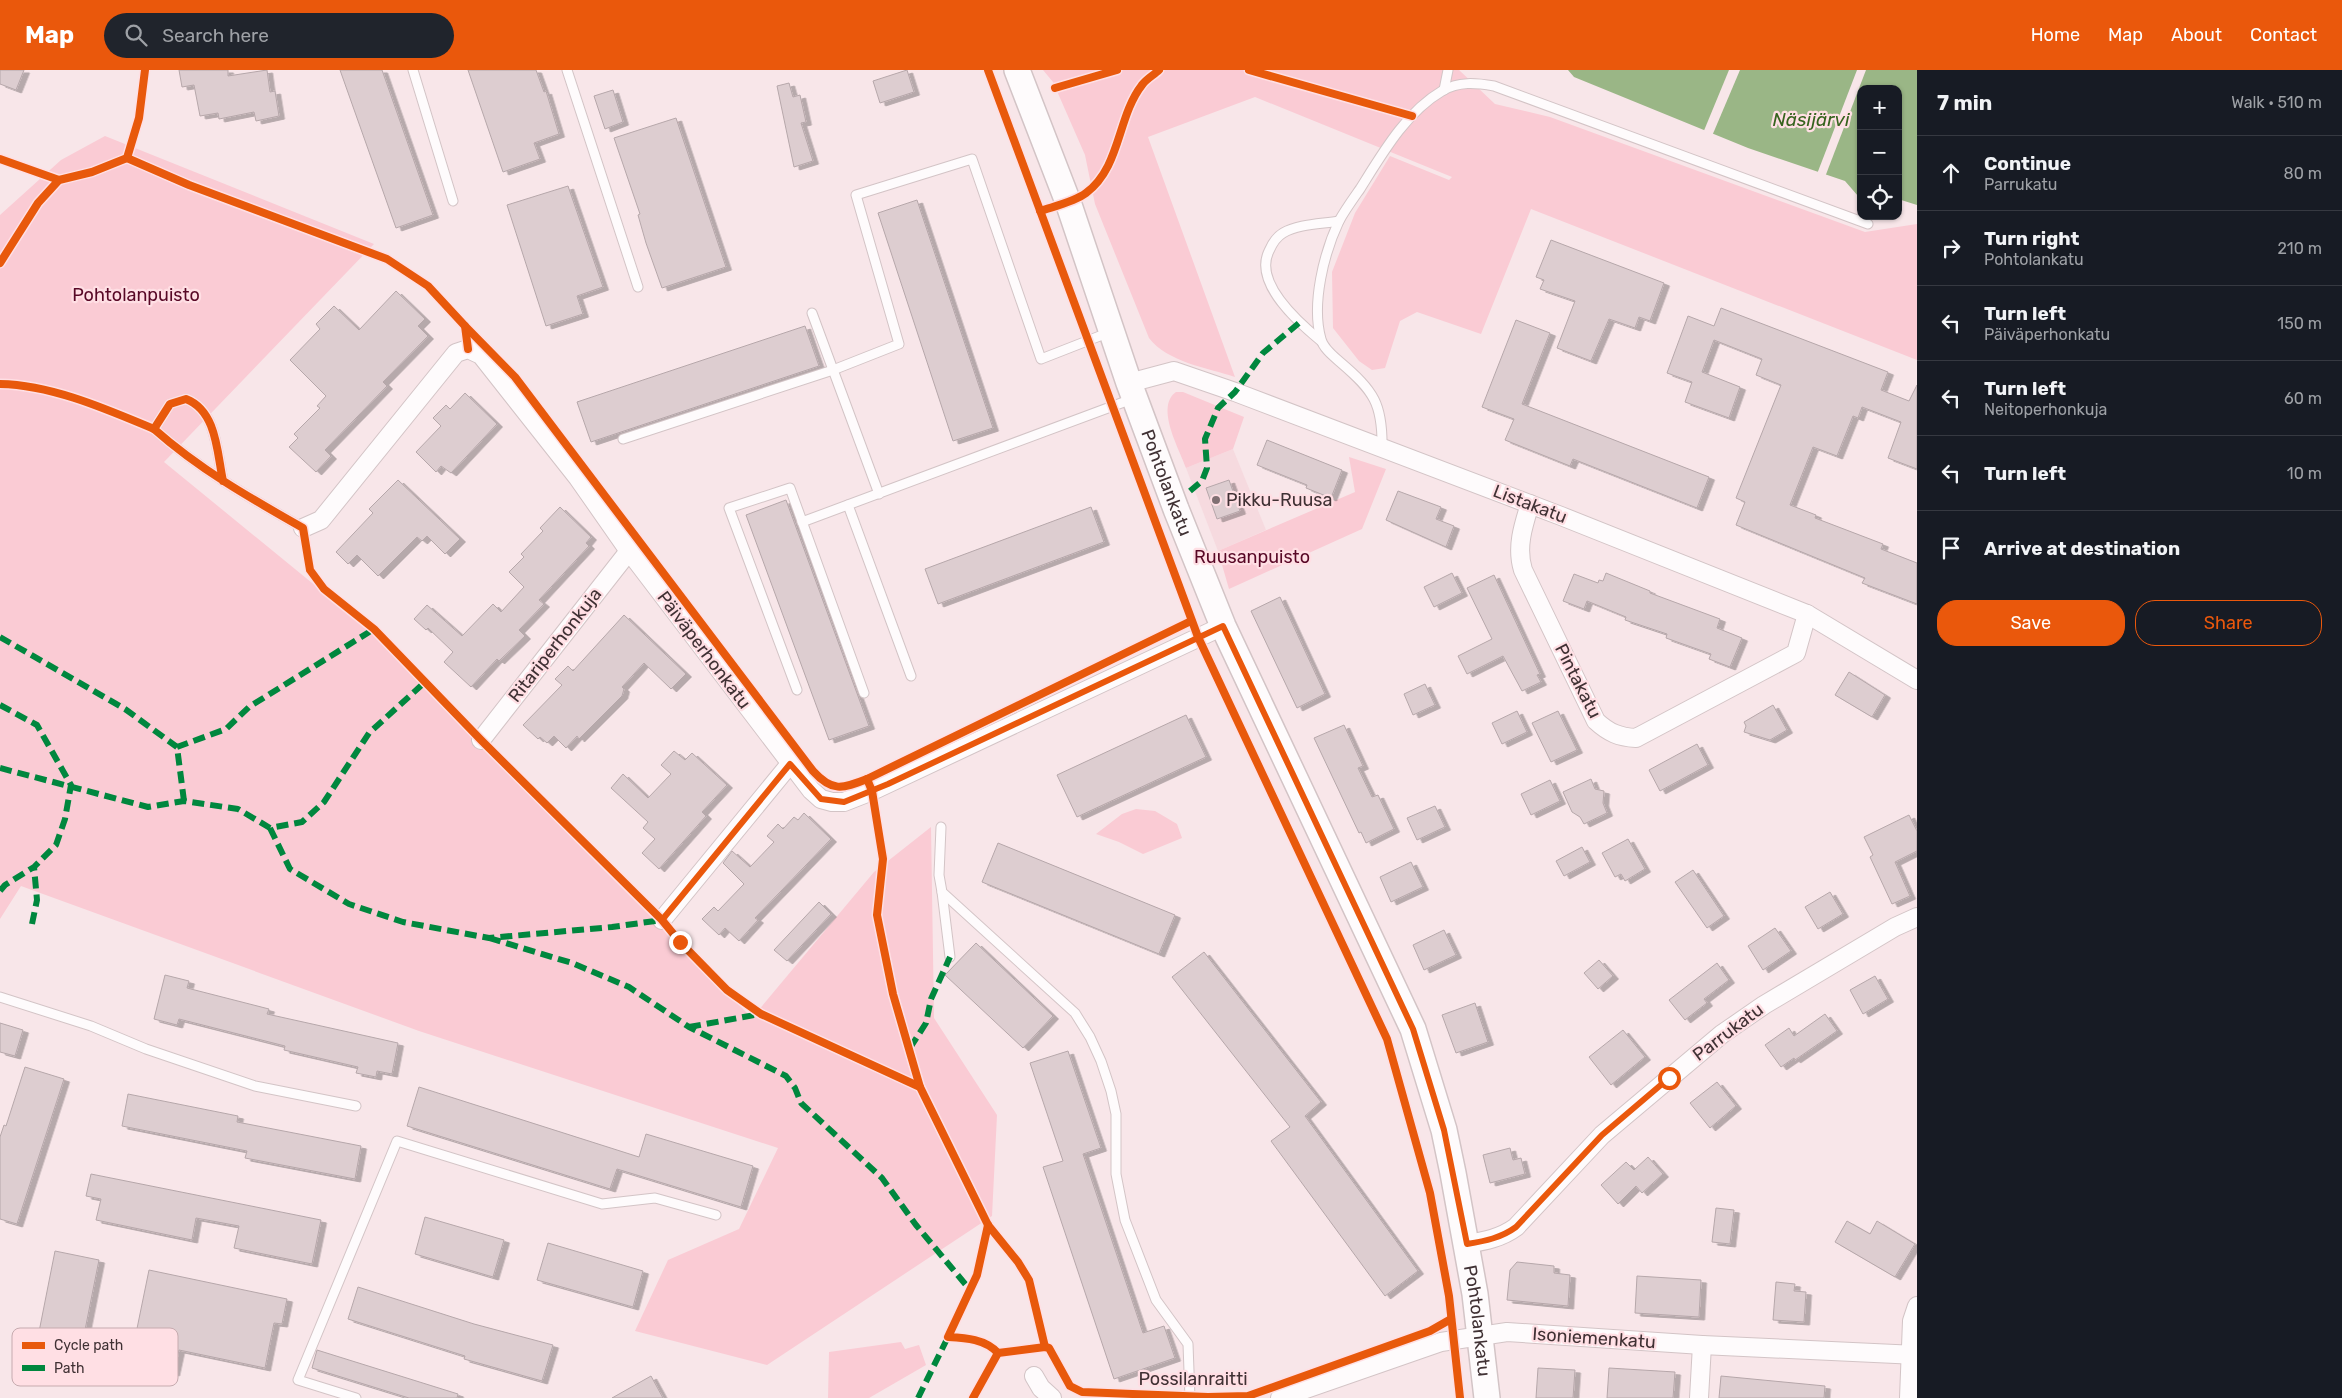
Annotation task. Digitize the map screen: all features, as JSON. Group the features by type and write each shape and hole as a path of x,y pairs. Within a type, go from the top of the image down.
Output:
{"main road":[{"name":"Pohtolankatu","path":"1018,70 1068,202 1132,390 1176,509 1223,626 1413,1029 1444,1130 1467,1244 1487,1398"}],"street":[{"name":"Päiväperhonkatu","path":"303,528 320,520 456,353 468,349 481,355 578,478 629,551 790,764 821,799 844,802 888,784 1223,626"},
{"name":"Listakatu","path":"1132,390 1159,374 1174,371 1181,373 1530,504 1807,614 1917,680"},
{"name":"Pintakatu","path":"1530,504 1522,531 1519,557 1523,570 1596,721 1606,731 1618,737 1636,738 1796,653 1807,614"},
{"name":"Ritariperhonkuja","path":"481,740 629,551"},
{"path":"662,920 790,764"},
{"name":"Parrukatu","path":"1467,1244 1493,1239 1507,1234 1516,1227 1602,1135 1722,1034 1764,1005 1895,927 1917,917"},
{"path":"1909,1398 1914,1355 1912,1320 1917,1306"},
{"name":"Isoniemenkatu","path":"1280,1398 1441,1342 1507,1332 1702,1346 1914,1355"},
{"path":"1699,1398 1702,1346"},
{"path":"1034,1376 1041,1388 1052,1398"}],"lane":[{"path":"413,70 453,201"},
{"path":"567,70 638,287"},
{"path":"1444,90 1448,70"},
{"path":"1321,341 1316,306 1321,275 1339,221 1382,154 1423,104 1444,90 1473,82 1494,86 1868,224"},
{"path":"623,439 833,370 900,344 856,195 972,159 1040,359 1112,332"},
{"path":"1339,221 1295,228 1283,233 1272,243 1266,260 1266,276 1299,323 1321,341 1332,355 1365,384 1373,396 1381,418 1382,449"},
{"path":"812,313 879,494"},
{"path":"802,522 879,494 1132,390"},
{"path":"223,481 212,426 204,413 196,403 186,399 170,404 154,429 184,455 223,481 303,528"},
{"path":"797,690 729,508 790,488 864,693"},
{"path":"848,505 911,676"},
{"path":"941,827 939,875 950,957"},
{"path":"942,892 1074,1013 1090,1038 1101,1061 1116,1114 1116,1174 1125,1220 1156,1300 1188,1344 1190,1398"},
{"path":"0,997 91,1026 146,1048 255,1086 356,1106"},
{"path":"356,1398 298,1380 397,1141 602,1204 656,1198 716,1215"}],"shaded area":[{"path":"1233,449 1266,530 1218,551 1186,468"}],"green space":[{"path":"1043,70 1459,70 1495,104 1550,117 1865,232 1917,224 1917,360 1531,209 1481,334 1417,312 1400,321 1385,368 1372,370 1359,361 1333,328 1332,272 1355,213 1390,156 1449,180 1452,177 1255,97 1148,137 1235,377 1189,363 1166,353 1149,338 1095,204 1085,155 1053,82"},
{"name":"Pohtolanpuisto","path":"105,136 374,244 164,462 361,623 752,1018 874,872 931,827 934,1018 997,1115 992,1216 767,1365 635,1331 668,1260 739,1229 778,1148 419,1031 21,886 0,919 0,215 61,160"},
{"path":"1176,392 1183,392 1244,417 1233,449 1186,468 1170,428 1168,417 1170,399"},
{"name":"Ruusanpuisto","path":"1349,457 1386,469 1362,529 1229,589 1218,551 1355,492"},
{"path":"1136,809 1155,811 1177,824 1182,838 1143,854 1119,842 1096,834 1122,814"},
{"path":"901,1342 905,1349 919,1345 926,1365 869,1398 828,1398 829,1352"}],"water":[{"name":"Näsijärvi","path":"1568,70 1917,70 1917,205 1902,200 1902,85 1857,85 1857,195 1845,181 1748,148 1574,77"}],"pier":[{"path":"1729,70 1740,70 1712,136 1703,133"},
{"path":"1857,70 1866,70 1860,85 1857,85 1857,93 1825,177 1817,174"}],"building":[{"path":"0,70 24,70 16,90 0,84"},
{"path":"179,70 228,70 228,76 267,70 270,92 275,91 279,116 256,121 254,112 219,119 218,113 200,116 194,85 182,87"},
{"path":"340,70 382,70 433,215 396,228"},
{"path":"468,70 536,70 544,92 546,91 559,134 534,143 540,159 503,172"},
{"path":"907,70 914,92 880,103 873,81"},
{"path":"789,83 793,97 800,95 806,122 801,123 813,161 794,167 777,86"},
{"path":"613,90 623,122 605,129 594,96"},
{"path":"676,118 726,267 662,288 646,243 638,215 640,214 614,138"},
{"path":"568,186 603,287 577,296 583,314 546,326 507,205"},
{"path":"917,200 993,428 953,441 878,213"},
{"path":"1551,240 1664,283 1650,321 1639,317 1635,328 1609,319 1591,361 1557,348 1575,301 1540,289 1544,280 1536,277"},
{"path":"396,291 425,319 418,326 428,336 383,382 387,386 325,450 331,456 316,472 289,447 298,438 294,434 320,408 317,406 326,396 290,360 320,329 316,324 334,306 359,330"},
{"path":"1721,308 1888,372 1881,390 1909,401 1917,385 1917,469 1888,458 1901,422 1862,407 1858,418 1853,416 1837,456 1813,447 1790,505 1816,515 1815,518 1883,544 1881,549 1917,563 1917,604 1862,583 1865,578 1736,525 1745,502 1736,498 1781,385 1756,375 1762,359 1714,340 1702,372 1740,387 1729,418 1685,402 1692,382 1667,373 1688,316 1714,326"},
{"path":"1516,320 1550,333 1522,404 1709,477 1697,508 1573,459 1570,466 1505,440 1514,419 1482,407"},
{"path":"805,326 819,366 591,442 577,402"},
{"path":"465,393 497,424 451,473 441,466 436,472 416,452 441,426 433,418 446,405 450,409"},
{"path":"1267,440 1342,470 1331,498 1306,488 1307,485 1257,465"},
{"path":"398,480 460,539 445,554 427,536 422,541 417,537 378,576 357,555 348,564 336,552 373,513 369,509"},
{"path":"1229,480 1240,511 1217,519 1206,488"},
{"path":"1398,491 1441,507 1436,519 1454,526 1446,547 1386,520"},
{"path":"786,500 869,726 829,740 746,515"},
{"path":"560,507 591,537 586,543 589,546 539,600 544,604 519,630 525,636 499,661 497,659 471,687 444,662 453,652 428,628 426,630 414,619 427,605 462,636 493,604 501,612 524,587 509,572 524,557 521,554 543,531 540,528"},
{"path":"1091,507 1104,542 938,604 925,569"},
{"path":"1452,573 1462,593 1434,607 1424,587"},
{"path":"1606,573 1650,591 1650,593 1720,619 1717,628 1742,638 1730,667 1709,659 1711,654 1666,638 1667,634 1625,620 1626,617 1587,601 1584,609 1563,601 1574,574 1598,583 1599,580 1603,581"},
{"path":"1494,575 1540,674 1537,675 1541,682 1522,691 1503,656 1467,674 1458,656 1492,639 1467,588"},
{"path":"1280,597 1325,694 1297,708 1251,611"},
{"path":"624,615 686,674 671,689 644,663 622,687 624,689 622,696 579,739 577,736 566,748 554,736 547,743 540,737 538,739 523,725 562,685 555,679 568,666 573,671"},
{"path":"1849,672 1885,695 1872,717 1835,695"},
{"path":"1425,684 1435,705 1413,715 1404,694"},
{"path":"1773,705 1787,730 1770,740 1744,732 1746,726 1744,722"},
{"path":"1517,711 1527,732 1502,744 1492,723"},
{"path":"1558,711 1577,750 1551,762 1532,723"},
{"path":"1186,715 1206,757 1077,817 1057,775"},
{"path":"1344,725 1363,766 1358,768 1372,797 1378,795 1394,829 1366,843 1361,832 1359,833 1314,738"},
{"path":"1697,744 1708,765 1660,791 1649,770"},
{"path":"674,751 685,760 692,753 727,785 702,812 706,816 659,869 642,853 655,839 643,828 648,822 611,788 623,774 648,798 671,774 661,765"},
{"path":"1591,779 1595,789 1604,791 1603,803 1607,813 1584,824 1580,817 1572,812 1563,792"},
{"path":"1550,780 1560,801 1531,815 1521,794"},
{"path":"1435,806 1445,827 1417,840 1407,818"},
{"path":"804,813 831,839 755,918 758,920 739,941 725,928 719,935 702,919 714,907 718,911 744,884 723,863 732,851 750,867 774,842 767,836 778,824 783,829 794,817 798,820"},
{"path":"1909,815 1917,831 1917,851 1895,862 1910,896 1892,904 1870,857 1873,855 1864,837"},
{"path":"1628,839 1645,869 1625,881 1621,874 1615,877 1602,853"},
{"path":"998,843 1175,915 1159,954 982,882"},
{"path":"1582,847 1590,862 1564,876 1556,861"},
{"path":"1411,862 1423,887 1391,902 1380,877"},
{"path":"1693,870 1724,916 1707,928 1675,882"},
{"path":"1830,892 1843,914 1818,929 1805,907"},
{"path":"819,902 831,914 787,961 774,950"},
{"path":"1775,928 1791,951 1763,970 1748,946"},
{"path":"1444,930 1456,955 1424,970 1413,945"},
{"path":"976,943 1053,1016 1023,1048 945,975"},
{"path":"1204,952 1321,1102 1305,1116 1418,1271 1385,1296 1271,1141 1290,1127 1172,977"},
{"path":"1599,960 1613,976 1598,989 1584,973"},
{"path":"1717,963 1729,980 1704,999 1707,1003 1685,1020 1669,1000"},
{"path":"165,975 189,981 187,988 269,1009 267,1014 398,1043 392,1074 377,1071 376,1077 356,1073 358,1067 284,1050 285,1046 179,1019 177,1025 154,1019"},
{"path":"1875,976 1888,999 1863,1014 1850,990"},
{"path":"1475,1003 1488,1042 1456,1053 1442,1015"},
{"path":"1825,1014 1837,1031 1795,1060 1794,1058 1781,1067 1765,1045 1789,1028 1794,1036"},
{"path":"0,1023 23,1030 15,1056 0,1052"},
{"path":"1623,1030 1645,1057 1611,1085 1589,1057"},
{"path":"1068,1051 1101,1148 1083,1154 1143,1333 1164,1326 1175,1358 1114,1379 1043,1167 1063,1161 1030,1063"},
{"path":"25,1067 64,1079 17,1224 0,1219 0,1137 4,1125 6,1126"},
{"path":"1717,1082 1736,1106 1710,1128 1690,1103"},
{"path":"419,1087 639,1157 646,1134 753,1166 741,1207 617,1169 610,1189 407,1126"},
{"path":"128,1094 238,1116 237,1122 361,1146 355,1179 245,1158 247,1151 122,1126"},
{"path":"1510,1148 1513,1160 1521,1158 1525,1174 1490,1183 1483,1155"},
{"path":"1648,1157 1663,1174 1642,1193 1636,1186 1618,1204 1601,1185 1626,1162 1634,1170"},
{"path":"91,1174 321,1220 312,1264 234,1248 239,1226 196,1218 192,1240 96,1220 101,1199 86,1196"},
{"path":"1716,1208 1734,1210 1730,1244 1712,1242"},
{"path":"425,1217 504,1240 493,1277 415,1254"},
{"path":"1847,1221 1870,1234 1877,1221 1915,1244 1895,1277 1835,1242"},
{"path":"548,1243 643,1271 633,1307 537,1280"},
{"path":"55,1251 99,1260 85,1328 40,1328"},
{"path":"1517,1262 1554,1266 1554,1273 1570,1275 1568,1306 1507,1300 1510,1270"},
{"path":"149,1270 287,1299 282,1324 274,1323 265,1368 179,1350 178,1355 178,1328 137,1328"},
{"path":"1637,1276 1701,1280 1699,1317 1635,1313"},
{"path":"1776,1282 1795,1284 1794,1291 1806,1292 1804,1322 1773,1320"},
{"path":"358,1287 474,1324 553,1345 542,1381 464,1359 465,1356 348,1319"},
{"path":"317,1350 458,1394 457,1398 409,1398 312,1368"},
{"path":"1538,1368 1575,1370 1573,1398 1536,1398"},
{"path":"1609,1368 1675,1372 1673,1398 1607,1398"},
{"path":"651,1376 663,1398 612,1398"},
{"path":"1721,1376 1825,1386 1824,1398 1719,1398"}],"marked path":[{"path":"1190,491 1202,481 1207,468 1205,439 1218,408 1235,392 1263,353 1299,323"},
{"path":"184,801 177,747 226,729 249,707 374,629"},
{"path":"0,637 125,709 177,747"},
{"path":"0,768 148,807 184,801 238,809 270,828 302,822 324,802 369,733 424,683"},
{"path":"0,705 37,725 71,785 65,819 56,845 34,867 5,885 0,891"},
{"path":"270,828 290,869 349,904 403,922 489,938 612,927 662,920"},
{"path":"32,924 37,900 34,867"},
{"path":"489,938 572,963 629,987 689,1027 786,1076 795,1088 801,1103 882,1178 916,1225 971,1291"},
{"path":"910,1048 926,1023 931,999 950,957"},
{"path":"689,1027 760,1014"},
{"path":"918,1398 948,1337"}],"cycle path":[{"path":"0,263 38,203 59,180 92,172 127,158 139,118 145,70"},
{"path":"988,70 1198,637 1387,1039 1430,1193 1449,1296 1460,1398"},
{"path":"1055,88 1117,70"},
{"path":"1040,211 1076,199 1086,193 1097,182 1113,156 1134,98 1144,83 1159,70"},
{"path":"1249,70 1412,116"},
{"path":"127,158 189,185 387,259 428,286 465,326 468,349"},
{"path":"0,159 59,180"},
{"path":"465,326 515,377 813,771 826,783 838,787 851,785 867,779 1191,621"},
{"path":"0,384 20,385 59,393 98,406 154,429"},
{"path":"223,481 221,470 217,446 214,434 204,413 186,399 170,404 154,429 207,470 226,482 244,494 303,528 310,570 324,589 374,629 481,740 662,920 680,942 727,990 761,1014 920,1087 988,1225 1018,1262 1029,1280 1045,1347"},
{"path":"867,779 872,791 883,859 877,915 893,994 920,1087"},
{"path":"988,1225 977,1275 948,1337 981,1342 998,1353"},
{"name":"Possilanraitti","path":"973,1398 998,1353 1045,1347 1049,1348 1070,1386 1082,1392 1208,1397 1248,1396 1430,1331 1451,1319"}],"place":[{"name":"Pikku-Ruusa","path":"1216,500"}],"route":[{"path":"680,942 662,920 790,764 811,790 821,799 832,802 844,802 888,784 1223,626 1380,955 1413,1029 1429,1076 1444,1130 1467,1244 1493,1239 1507,1234 1516,1227 1602,1135 1669,1078"}]}
